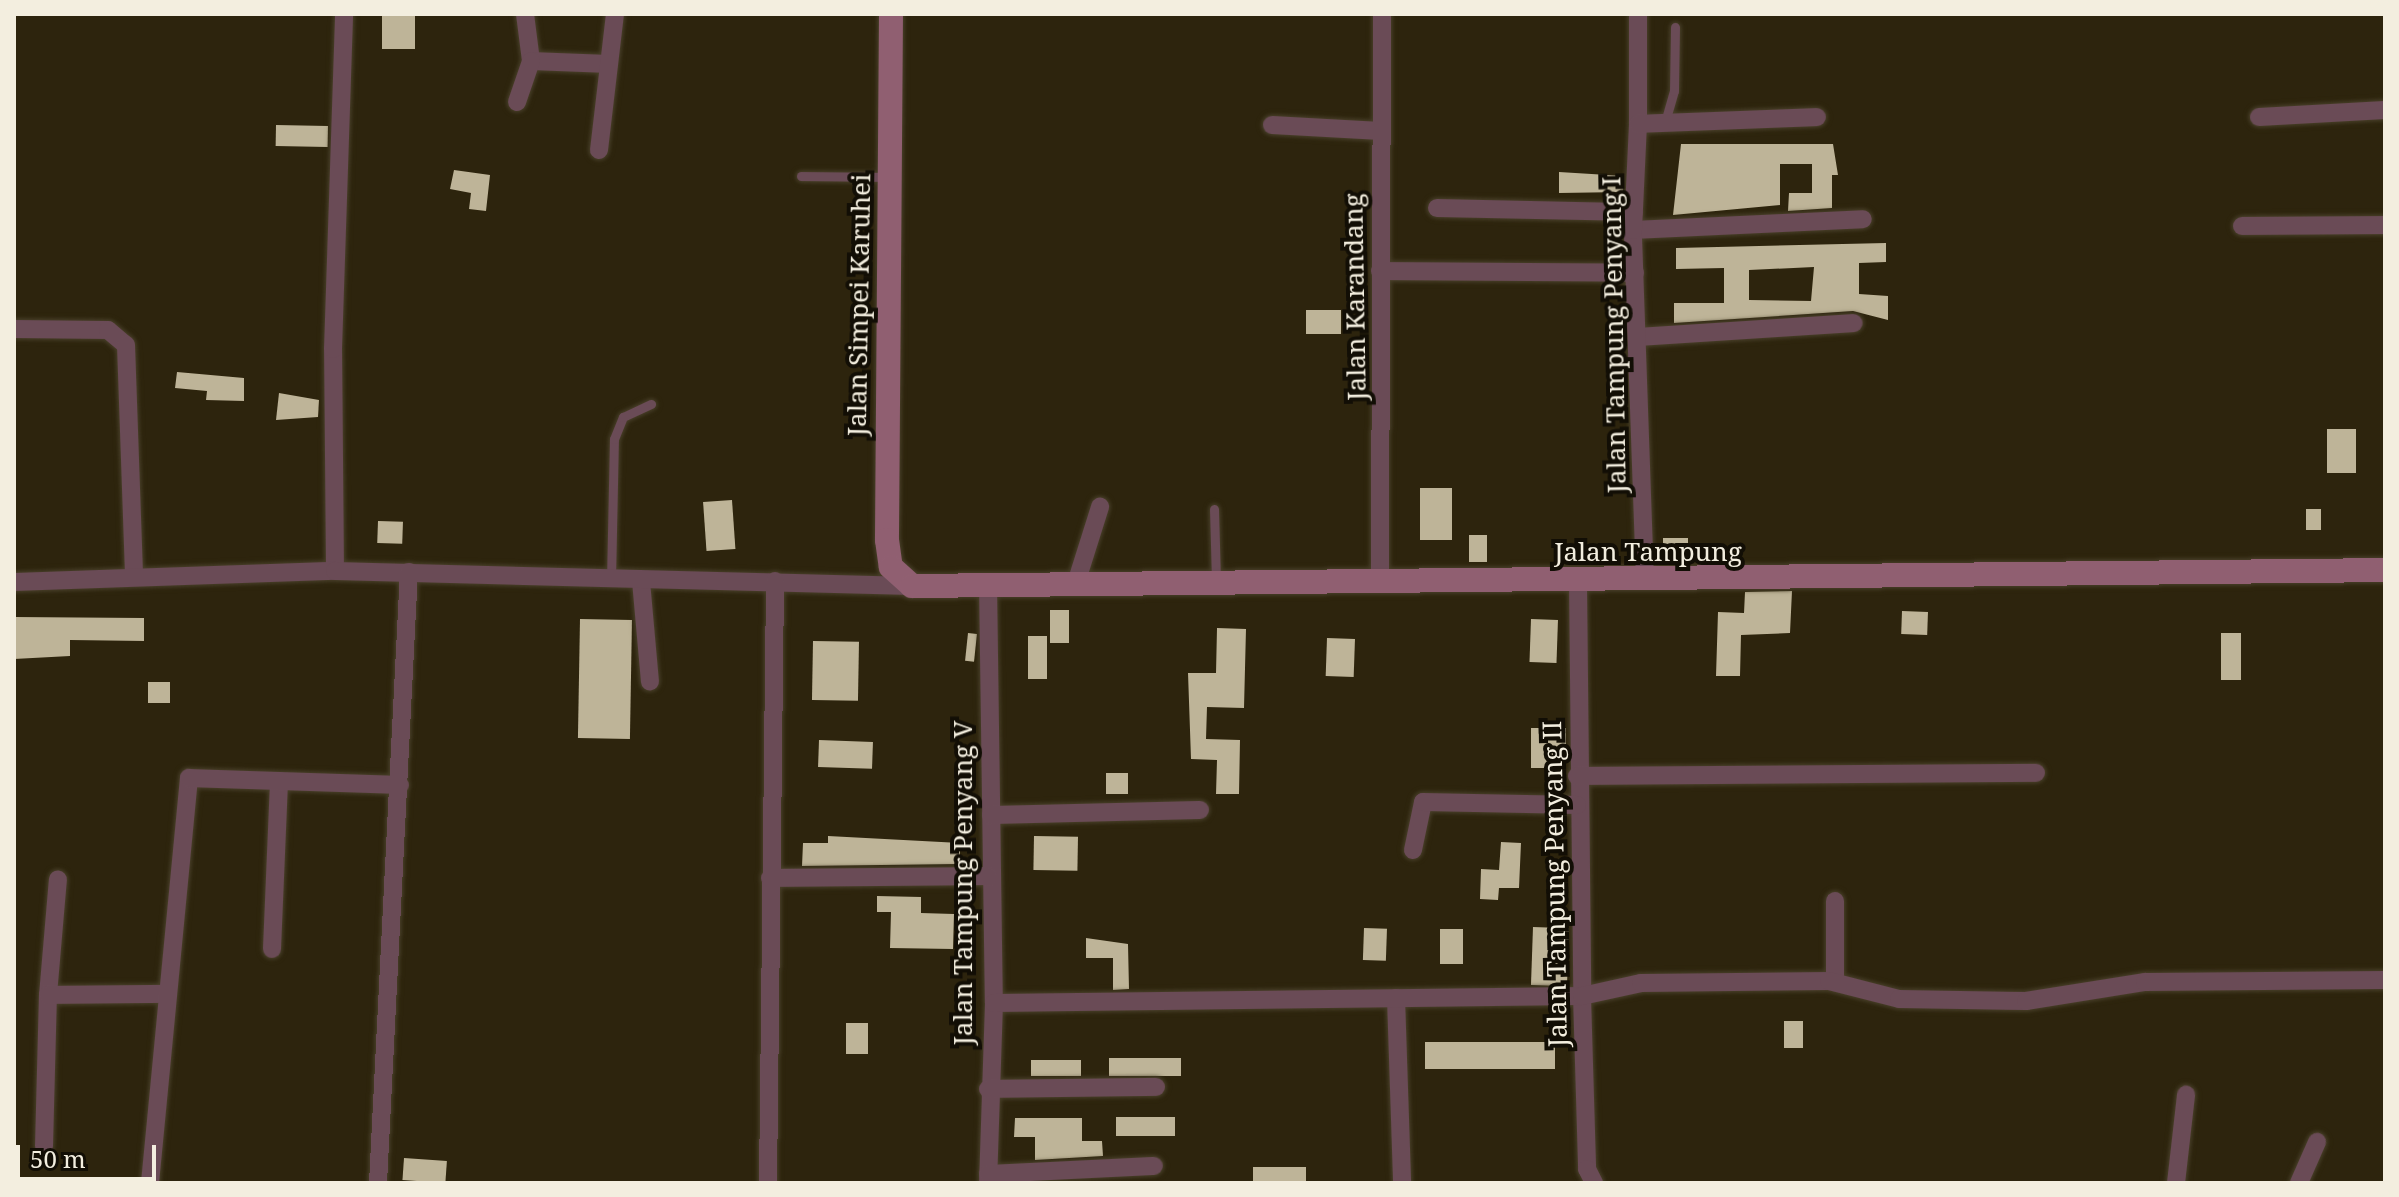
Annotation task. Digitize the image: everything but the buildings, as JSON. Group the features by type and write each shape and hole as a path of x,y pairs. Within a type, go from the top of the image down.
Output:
{"main road":[{"name":"Jalan Simpei Karuhei","path":"891,14 887,540 891,567 912,586"},
{"name":"Jalan Tampung","path":"912,586 1077,580 1578,582 2385,570"}],"street":[{"path":"335,571 333,349 344,14"},
{"path":"517,102 531,61 525,14"},
{"path":"599,150 615,14"},
{"name":"Jalan Karandang","path":"1380,580 1382,14"},
{"path":"1638,14 1638,124 1817,117"},
{"path":"531,61 609,64"},
{"path":"2259,117 2385,110"},
{"name":"Jalan Tampung Penyang I","path":"1638,124 1634,221 1645,580"},
{"path":"1272,125 1381,131"},
{"path":"1437,208 1634,221 1863,219"},
{"path":"2242,226 2385,225"},
{"path":"1380,271 1635,273"},
{"path":"1639,337 1854,323"},
{"path":"14,329 108,330 126,345 134,576"},
{"path":"1077,580 1100,507"},
{"path":"14,582 335,571 611,581 775,581 912,586"},
{"path":"378,1183 409,572"},
{"path":"641,581 650,682"},
{"path":"768,1183 775,581"},
{"name":"Jalan Tampung Penyang II","path":"1578,582 1577,805 1582,996 1587,1169 1594,1183"},
{"name":"Jalan Tampung Penyang V","path":"988,583 991,815 988,876 994,1003 988,1089 988,1178"},
{"path":"1577,776 2036,773"},
{"path":"150,1183 189,778 400,785"},
{"path":"272,949 279,781"},
{"path":"1413,850 1423,802 1577,805"},
{"path":"991,815 1200,810"},
{"path":"770,878 988,876"},
{"path":"44,1146 48,995 58,879"},
{"path":"1835,901 1835,982"},
{"path":"994,1003 1582,996 1641,983 1835,982 1899,999 2026,1001 2145,982 2385,980"},
{"path":"48,995 168,994"},
{"path":"1396,998 1402,1183"},
{"path":"988,1089 1156,1087"},
{"path":"2176,1183 2186,1095"},
{"path":"2299,1183 2317,1142"},
{"path":"988,1178 1154,1166"}],"lane":[{"path":"1665,122 1674,91 1675,27"},
{"path":"801,176 888,177"},
{"path":"611,581 614,439 623,417 651,404"},
{"path":"1214,509 1216,580"}]}
